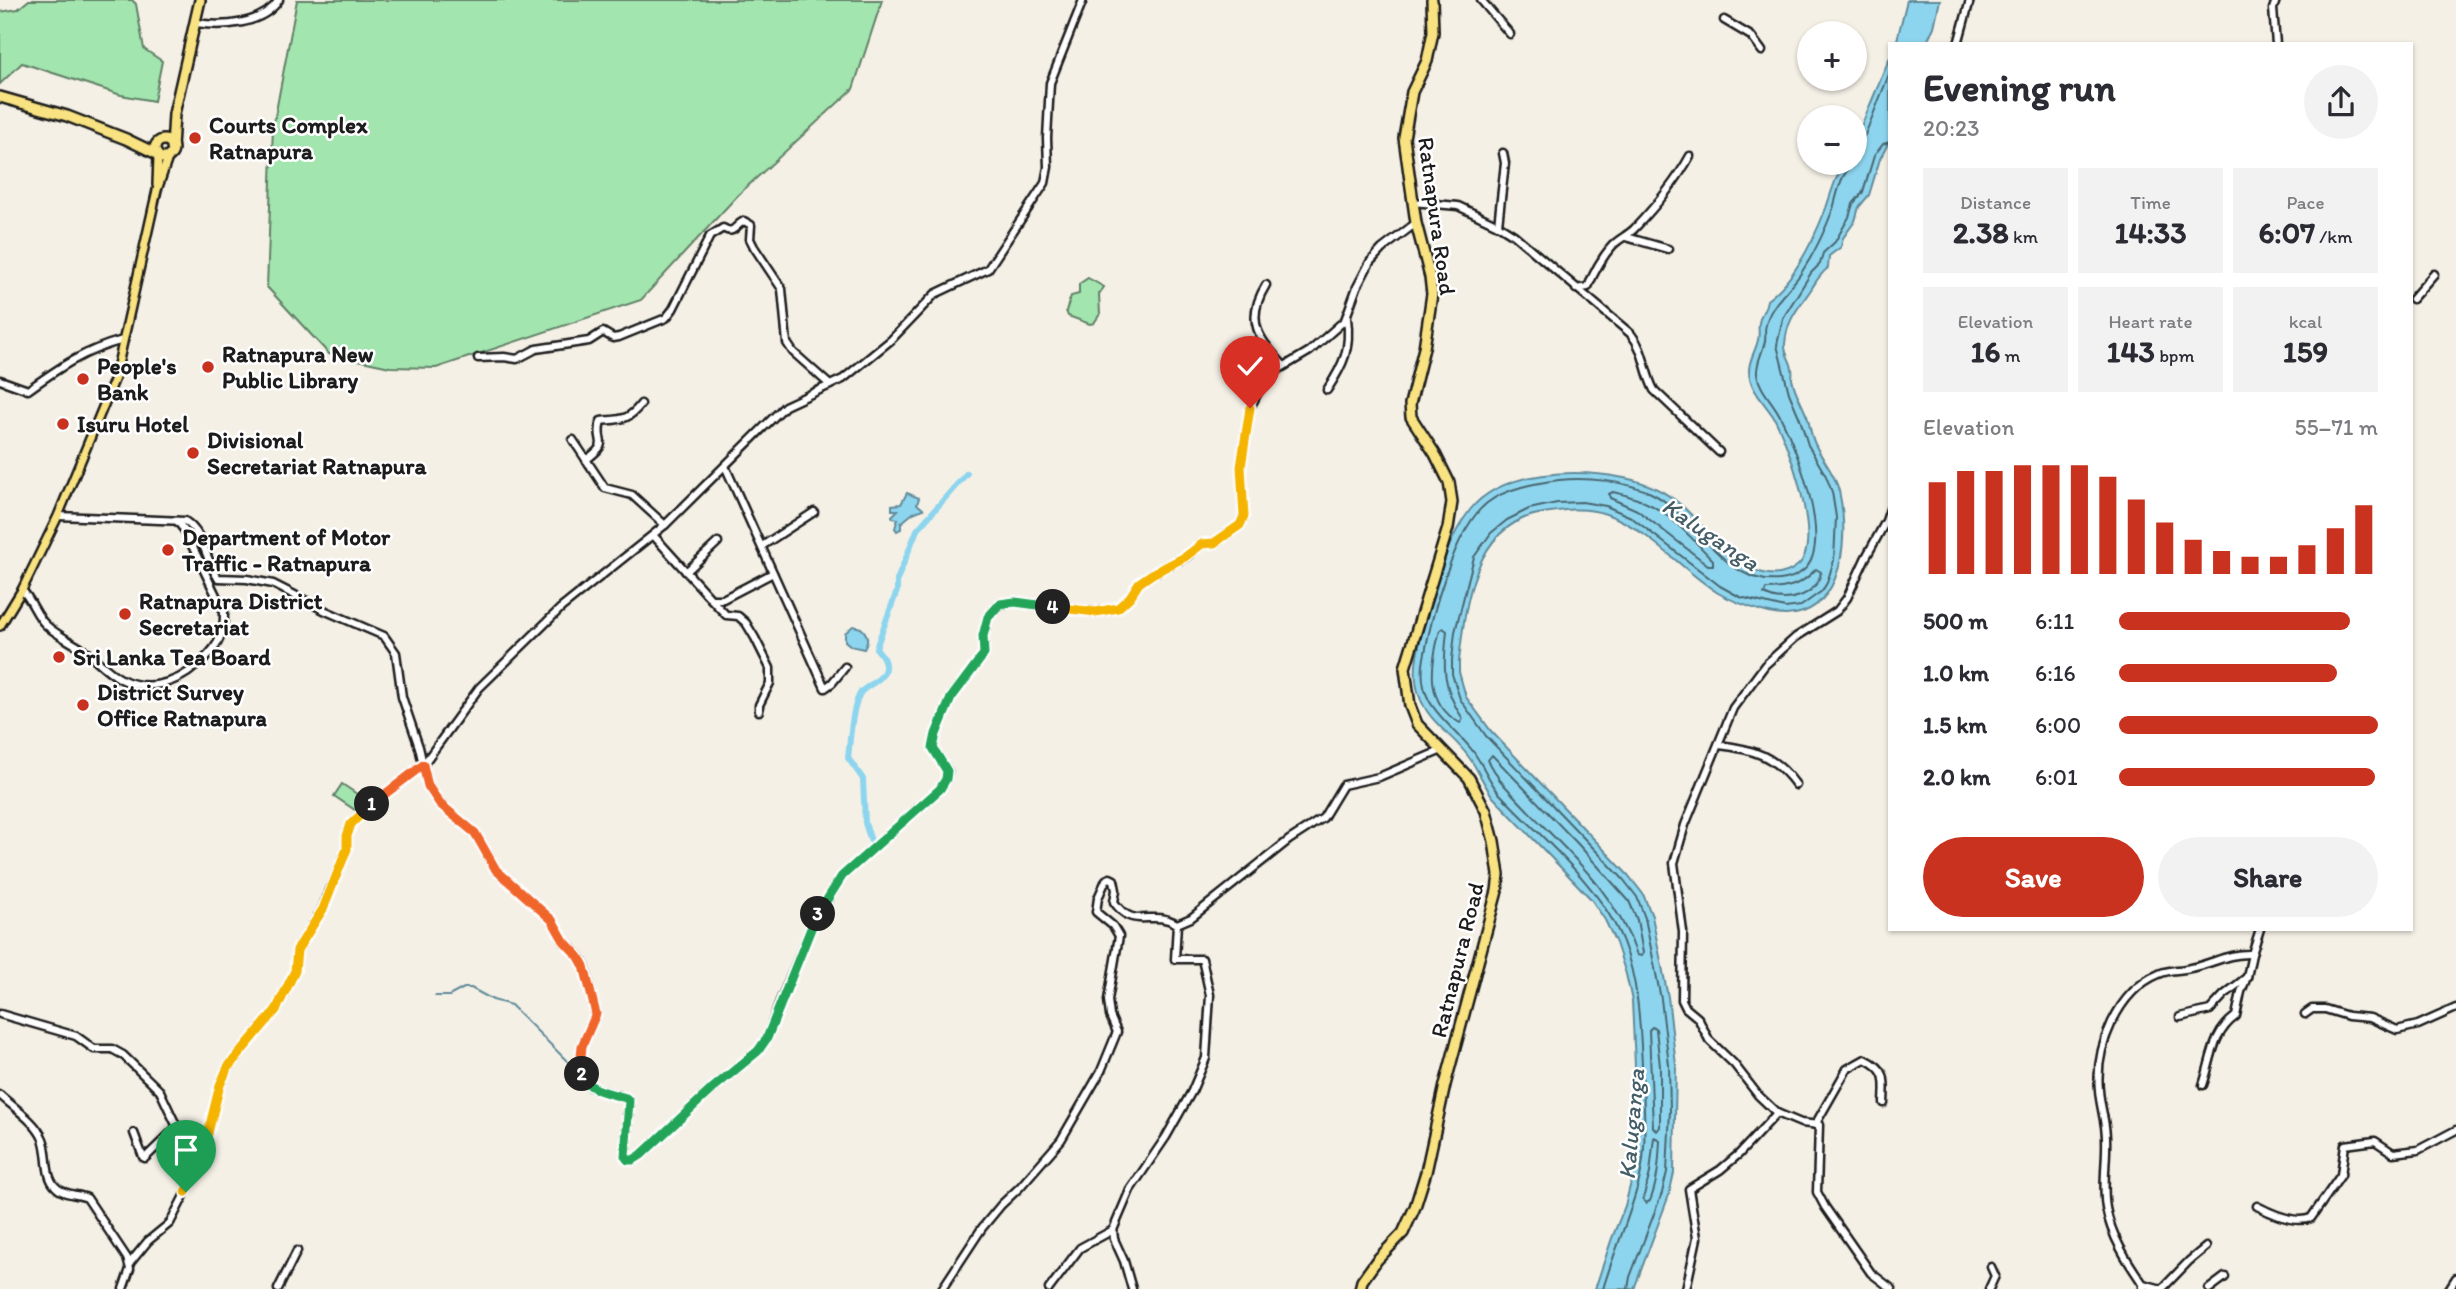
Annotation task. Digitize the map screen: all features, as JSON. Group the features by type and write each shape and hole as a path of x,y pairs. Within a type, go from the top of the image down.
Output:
{"highway":[{"path":"0,96 126,139 165,158 171,152 174,114 200,0"},
{"name":"Ratnapura Road","path":"1360,1289 1362,1281 1377,1260 1403,1233 1415,1207 1499,875 1486,811 1469,778 1417,724 1410,706 1405,668 1448,528 1452,502 1449,482 1411,417 1410,404 1424,348 1432,294 1412,202 1404,138 1412,92 1427,61 1433,32 1432,0"},
{"path":"157,154 155,147 174,114"},
{"path":"126,139 167,141 171,152"}],"main road":[{"path":"0,626 22,590 58,516 115,379 157,190 171,152"},
{"path":"157,154 157,190"}],"street":[{"path":"196,23 218,26 245,21 273,9 279,0"},
{"path":"130,1263 148,1241 170,1223 186,1192 205,1145 220,1085 228,1067 276,1010 295,971 297,950 323,909 347,849 351,824 368,807 423,765 479,688 561,608 653,535 785,405 843,379 891,340 935,294 988,269 1045,183 1048,167 1050,83 1083,0"},
{"path":"1481,0 1510,34"},
{"path":"1959,42 1970,0"},
{"path":"2276,0 2273,9 2276,42"},
{"path":"1724,20 1751,36 1762,51"},
{"path":"1498,225 1505,163 1503,153"},
{"path":"1576,289 1588,287 1594,272 1615,243 1626,237 1681,173 1690,156"},
{"path":"1412,202 1458,206 1514,235 1631,334 1644,356 1647,377 1654,390 1719,452"},
{"path":"478,358 517,359 536,349 589,341 603,332 613,338 619,337 666,318 710,236 723,228 729,232 733,231 744,221 751,225 750,239 782,289 787,343 793,352 830,385"},
{"path":"58,516 186,521 194,527 211,569 218,578 247,579 273,584 384,636 396,653 402,698 428,786 440,804 475,833 496,870 552,920 564,941 584,966 596,1014 582,1046 580,1067 583,1079 591,1087 629,1101 625,1156 628,1160 633,1160 758,1051 777,1017 779,1004 812,926 834,889 856,863 940,789 947,771 933,748 936,734 951,698 984,654 983,636 988,617 1000,604 1015,602 1096,612 1118,608 1130,597 1139,583 1152,574 1185,557 1202,544 1214,543 1240,525 1244,516 1241,467 1250,408 1266,377 1310,351 1347,317 1370,262 1382,249 1416,223"},
{"path":"1626,237 1668,249"},
{"path":"2413,298 2434,274"},
{"path":"1266,285 1256,306 1259,338 1284,366"},
{"path":"1327,390 1340,370 1348,349 1347,317"},
{"path":"0,380 27,390 74,358 99,346 123,340"},
{"path":"586,460 602,445 598,430 601,421 625,419 632,415 640,404"},
{"path":"573,440 605,488 632,495 665,524"},
{"path":"725,466 825,688 845,667"},
{"path":"762,546 814,512"},
{"path":"1888,513 1847,598 1837,611 1797,637 1765,665 1733,708 1685,825 1674,863 1683,932 1682,1000 1686,1008 1698,1018 1709,1040 1777,1113 1801,1123 1819,1125 1818,1192 1825,1207 1871,1273 1892,1289"},
{"path":"22,590 45,624 119,678 146,686 167,683 187,674 210,655 223,636 225,627 224,612 185,531 177,521"},
{"path":"653,535 726,615 738,616 746,623 770,668 771,683 759,705 759,711"},
{"path":"685,572 719,542"},
{"path":"711,600 723,599 773,573"},
{"path":"1719,745 1757,752 1774,760 1796,785"},
{"path":"942,1289 988,1220 1062,1140 1101,1071 1117,1032 1110,1016 1108,1000 1119,936 1113,926 1096,912 1098,898 1106,880 1114,880 1114,902 1128,917 1165,917 1177,924 1191,919 1289,840 1323,818 1343,785 1379,777 1443,750"},
{"path":"1132,1289 1113,1230 1130,1190 1166,1137 1192,1091 1206,1058 1210,995 1206,971 1202,959 1175,959 1177,924"},
{"path":"2203,1084 2210,1064 2212,1045 2226,1023 2236,1016 2259,931"},
{"path":"2206,1247 2162,1289 2143,1287 2118,1246 2106,1207 2106,1135 2099,1070 2108,1028 2117,1012 2145,981 2169,970 2201,966 2227,955 2252,954"},
{"path":"2180,1017 2210,1010 2247,977"},
{"path":"2305,1014 2312,1009 2325,1009 2348,1016 2370,1018 2390,1029 2398,1030 2418,1025 2456,1008"},
{"path":"0,1014 76,1036 94,1049 111,1049 123,1055 160,1091 177,1124 145,1158 134,1133"},
{"path":"1815,1125 1847,1069 1868,1057 1881,1070 1885,1079 1884,1103"},
{"path":"0,1095 39,1132 46,1147 49,1172 54,1185 63,1192 87,1198 130,1263 123,1289"},
{"path":"1686,1289 1697,1238 1689,1189 1720,1170 1739,1154 1777,1113"},
{"path":"2258,1206 2270,1213 2304,1220 2311,1218 2341,1175 2345,1145 2375,1141 2393,1153 2418,1150 2456,1130"},
{"path":"1049,1289 1080,1248 1113,1230"},
{"path":"278,1289 297,1251"},
{"path":"1989,1289 1995,1276 1990,1267"},
{"path":"2209,1289 2225,1277"},
{"path":"2449,1289 2456,1278"}],"green space":[{"path":"29,0 132,0 136,4 144,49 162,61 154,101 121,95 22,63 0,84 0,12 18,9"},
{"path":"297,0 882,0 853,89 738,195 641,300 436,368 390,367 329,354 267,287 273,127"},
{"path":"1088,278 1104,287 1099,294 1100,314 1094,323 1090,324 1068,316 1066,311 1071,296 1079,294 1079,284"},
{"path":"342,784 366,800 358,812 334,796"}],"water":[{"path":"1907,0 1940,0 1934,27 1927,42 1896,42"},
{"path":"1888,62 1888,144 1880,159 1869,195 1859,207 1841,247 1829,256 1828,268 1794,314 1785,344 1795,389 1814,441 1837,484 1842,506 1843,542 1836,577 1828,592 1817,604 1798,614 1777,614 1756,609 1718,593 1650,539 1622,521 1606,514 1581,509 1538,514 1516,522 1499,535 1486,552 1469,594 1459,661 1466,697 1491,731 1643,894 1652,916 1668,997 1676,1065 1674,1173 1669,1195 1634,1289 1595,1289 1625,1206 1634,1170 1638,1131 1632,1001 1626,974 1616,943 1591,899 1493,797 1462,748 1428,713 1417,685 1416,664 1420,643 1439,572 1462,521 1484,496 1521,479 1585,473 1640,482 1675,500 1718,543 1749,567 1765,574 1781,574 1797,566 1805,555 1807,537 1801,493 1795,469 1779,429 1751,383 1749,366 1767,300 1786,282 1802,258 1821,220 1838,175 1867,175 1867,112"},
{"path":"907,493 919,498 917,504 923,509 901,523 901,529 897,531 895,528 898,519 892,516 898,510 892,510 892,505 901,504"},
{"path":"853,626 861,628 866,635 867,643 864,649 851,646 845,641 845,633"}],"waterway":[{"path":"875,844 871,841 865,823 863,779 848,758 855,705 861,692 884,672 884,660 876,648 897,591 897,580 917,530 967,473"},
{"path":"435,996 449,996 464,988 471,988 493,1000 511,1005 574,1068 579,1077"},
{"path":"582,1081 587,1089 613,1097"}],"place":[{"name":"Courts Complex Ratnapura","path":"195,138"},
{"name":"Ratnapura New Public Library","path":"208,367"},
{"name":"People's Bank","path":"83,379"},
{"name":"Isuru Hotel","path":"63,424"},
{"name":"Divisional Secretariat Ratnapura","path":"193,453"},
{"name":"Department of Motor Traffic - Ratnapura","path":"168,550"},
{"name":"Ratnapura District Secretariat","path":"125,614"},
{"name":"Sri Lanka Tea Board","path":"59,657"},
{"name":"District Survey Office Ratnapura","path":"83,705"}],"route":[{"path":"186,1192 205,1145 220,1085 228,1067 276,1010 295,971 297,950 323,909 347,849 351,824 368,807 423,765 428,786 440,804 475,833 496,870 552,920 564,941 579,957 584,966 596,1014 582,1046 580,1067 583,1079 591,1087 629,1101 625,1156 628,1160 633,1160 641,1155 713,1088 758,1051 777,1017 779,1004 812,926 842,876 940,789 947,771 933,748 936,734 951,698 984,654 983,636 988,617 1000,604 1015,602 1096,612 1118,608 1130,597 1139,583 1152,574 1185,557 1202,544 1214,543 1240,525 1244,516 1241,467 1250,408"}],"water label":[{"name":"Kaluganga","path":"1711,534"},
{"name":"Kaluganga","path":"1631,1124"}]}
